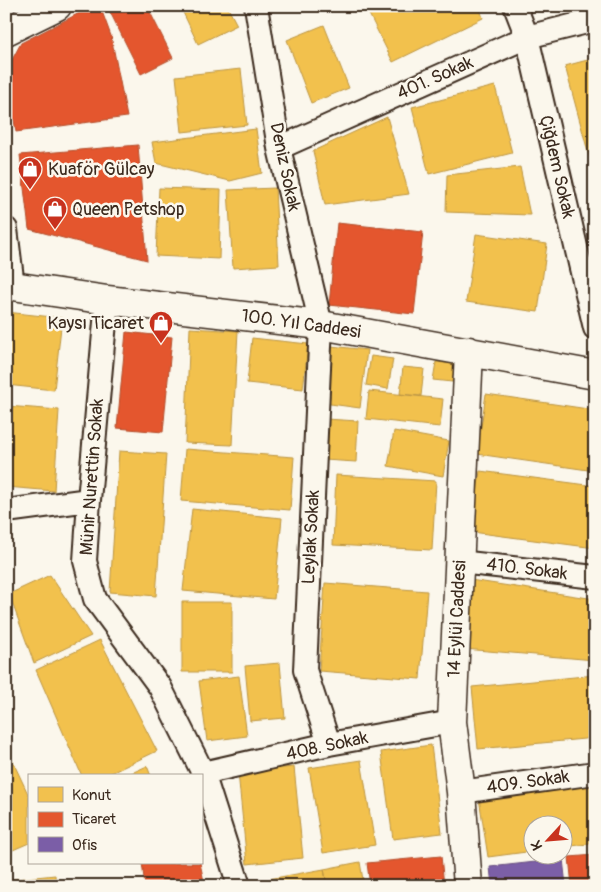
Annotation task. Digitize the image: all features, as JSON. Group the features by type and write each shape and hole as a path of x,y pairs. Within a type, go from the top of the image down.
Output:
{"street":[{"path":"6,31 57,6"},
{"name":"Deniz Sokak","path":"256,6 279,148 320,325"},
{"name":"Çiğdem Sokak","path":"515,6 527,37 595,328"},
{"name":"401. Sokak","path":"279,148 527,37 595,20"},
{"path":"6,229 10,285"},
{"name":"100. Yıl Caddesi","path":"10,285 107,300 320,325 595,375"},
{"name":"Münir Nurettin Sokak","path":"107,300 85,561 95,599 160,687 203,773 239,886"},
{"name":"Leylak Sokak","path":"320,325 305,670 329,744"},
{"name":"14 Eylül Caddesi","path":"468,886 461,792 452,722 469,351"},
{"path":"6,511 89,500"},
{"name":"410. Sokak","path":"459,562 595,577"},
{"name":"408. Sokak","path":"203,773 329,744 452,722"},
{"name":"409. Sokak","path":"461,792 595,773"}],"building: Konut":[{"path":"180,6 227,6 237,25 198,44"},
{"path":"365,6 479,6 483,18 393,62"},
{"path":"324,25 349,88 311,103 287,40"},
{"path":"595,58 595,178 565,66"},
{"path":"241,69 247,125 182,132 176,76"},
{"path":"495,86 512,153 429,174 412,107"},
{"path":"387,117 409,194 325,205 313,151"},
{"path":"256,129 262,173 230,181 156,163 152,142"},
{"path":"520,167 530,215 446,212 447,175"},
{"path":"159,188 221,190 219,259 156,256"},
{"path":"275,188 279,265 233,268 228,190"},
{"path":"476,234 547,244 538,312 466,302"},
{"path":"6,312 62,318 54,390 6,385"},
{"path":"190,328 238,331 232,445 185,443"},
{"path":"252,338 308,344 303,389 247,383"},
{"path":"331,346 367,350 360,408 323,403"},
{"path":"371,356 393,359 388,389 366,385"},
{"path":"436,362 455,364 452,382 433,380"},
{"path":"403,367 424,369 421,396 400,394"},
{"path":"369,391 443,399 440,427 366,419"},
{"path":"486,394 595,410 595,471 477,454"},
{"path":"6,406 59,410 54,491 6,487"},
{"path":"326,419 358,421 356,462 324,460"},
{"path":"394,431 449,441 443,476 388,466"},
{"path":"185,449 294,457 290,510 181,501"},
{"path":"119,451 166,454 156,596 110,592"},
{"path":"480,471 595,486 595,548 472,532"},
{"path":"336,475 436,481 432,550 333,545"},
{"path":"192,509 282,518 274,599 183,591"},
{"path":"50,575 91,636 34,663 9,594"},
{"path":"470,580 595,599 595,660 464,649"},
{"path":"325,583 427,591 420,679 319,671"},
{"path":"182,602 232,602 232,672 182,672"},
{"path":"100,640 157,751 109,774 81,774 36,670"},
{"path":"280,663 285,718 250,721 245,666"},
{"path":"595,675 595,738 478,749 472,687"},
{"path":"239,676 247,736 207,741 199,681"},
{"path":"431,745 442,833 393,839 381,752"},
{"path":"6,747 28,794 28,843 6,853"},
{"path":"361,760 375,845 323,853 309,768"},
{"path":"147,766 150,774 129,774"},
{"path":"294,767 303,858 247,864 238,772"},
{"path":"595,783 595,843 574,846 574,814 524,814 524,852 488,857 479,798"},
{"path":"360,862 364,886 327,886 324,869"},
{"path":"324,869 327,886 271,886 269,879"},
{"path":"55,875 56,886 6,886 6,880"}],"building: Ticaret":[{"path":"93,6 100,6 111,36 127,117 16,132 6,71 21,43"},
{"path":"107,6 147,6 173,58 141,74"},
{"path":"138,145 147,260 29,229 20,155"},
{"path":"337,223 423,232 414,314 329,305"},
{"path":"126,332 172,337 163,432 117,428"},
{"path":"595,855 595,886 572,886 570,864 574,864 574,857"},
{"path":"441,856 444,886 370,886 367,863"},
{"path":"142,864 200,864 205,886 145,886"}],"building: Ofis":[{"path":"524,863 564,864 566,886 492,886 490,867"}],"place":[{"name":"Kuaför Gülcay","path":"30,190"},
{"name":"Queen Petshop","path":"55,230"},
{"name":"Kaysı Ticaret","path":"161,344"}]}
